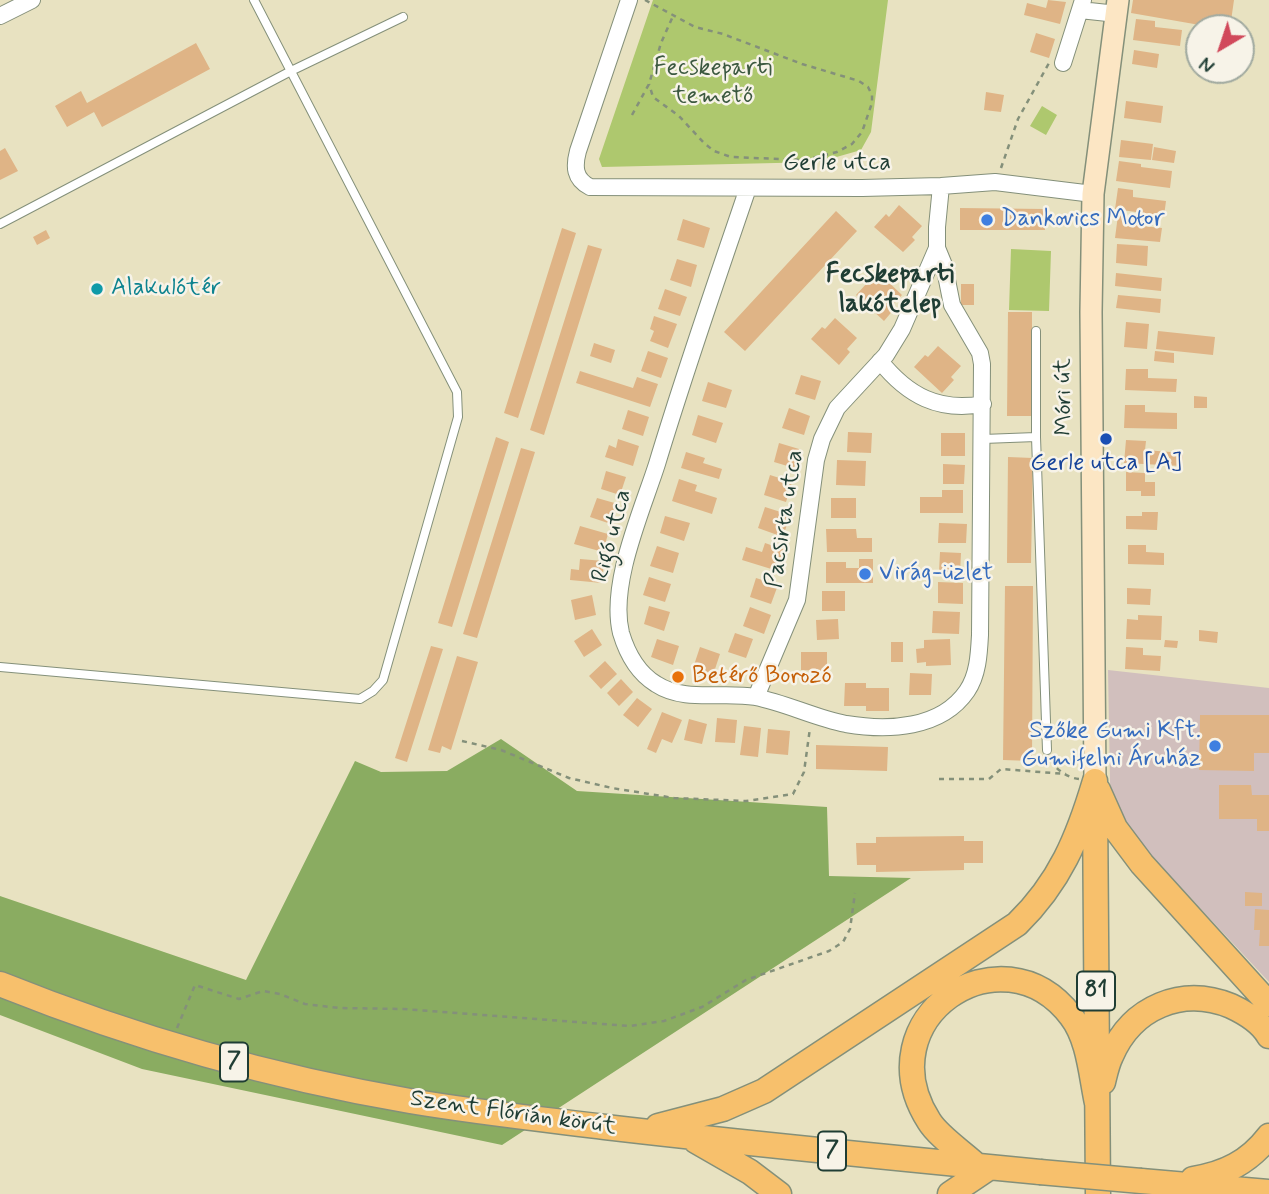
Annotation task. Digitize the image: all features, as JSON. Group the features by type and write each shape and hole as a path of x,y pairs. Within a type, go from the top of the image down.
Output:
{"main road":[{"name":"Móri út","path":"1095,781 1091,325 1093,194 1118,7"},
{"path":"1095,781 1115,828 1142,864 1173,890 1269,1004"},
{"path":"635,1130 687,1120 723,1109 764,1091 1008,931 1038,904 1057,876 1082,822 1095,781"},
{"name":"81","path":"1095,781 1098,1194"},
{"path":"950,1194 983,1166 931,1124 913,1089 913,1051 919,1033 939,1003 955,992 972,984 1010,980 1043,990 1058,1001 1073,1018 1083,1039 1097,1103"},
{"name":"Szent Flórián körút","path":"0,984 50,1004 170,1044 264,1070 409,1101 689,1137 1168,1183"},
{"path":"1097,1103 1110,1057 1119,1041 1135,1022 1155,1007 1174,999 1219,1001 1253,1018 1269,1036"},
{"path":"1168,1183 1206,1177 1228,1170 1255,1153 1269,1136"},
{"path":"689,1137 750,1172 779,1194"},
{"name":"7","path":"1168,1183 1269,1192"}],"street":[{"path":"0,16 32,0"},
{"name":"Gerle utca","path":"629,0 575,164 582,183 590,187 941,186 995,182 1093,194"},
{"name":"Móri út","path":"1057,61 1081,5 1118,7"},
{"name":"Rigó utca","path":"748,188 685,371 629,551 622,577 619,616 621,633 635,663 646,677 659,686 692,695 757,697 847,724 870,726 923,723 938,717 956,704 968,690 975,675 978,657 983,439 980,353 952,305 944,265 937,248 941,186"},
{"name":"Pacsirta utca","path":"757,697 797,600 816,460 822,439 837,408 880,361 907,320 937,248"},
{"path":"880,361 897,380 918,396 953,407 983,404"}],"lane":[{"path":"0,667 360,699 373,691 383,680 458,417 457,391 254,0"},
{"path":"0,224 291,71 403,17"},
{"path":"1036,331 1036,437 1047,750"},
{"path":"983,439 1036,437"}],"path":[{"path":"645,0 695,27 723,34 802,64 859,81 868,87 872,95 868,118 862,132 852,144 838,152 804,160 731,157 714,152 679,116 653,97 649,83"},
{"path":"632,115 649,83 673,16"},
{"path":"995,182 1018,119 1057,61"},
{"path":"462,741 501,750 569,779 674,798 746,802 793,794 804,772 812,715"},
{"path":"1047,750 1054,766 1070,778 1095,781"},
{"path":"939,779 989,779 1001,769 1066,775"},
{"path":"170,1044 195,985 239,999 263,991 280,994 305,1004 339,1008 443,1011 630,1026 664,1021 702,1007 746,980 829,951 843,942 850,929 855,893"}],"shaded area":[{"path":"1108,670 1269,688 1269,982 1142,846 1111,836"}],"green space":[{"name":"Fecskeparti temető","path":"653,0 888,0 871,132 861,150 819,162 602,167 599,159"},
{"path":"1042,106 1057,115 1046,135 1030,126"},
{"path":"1011,249 1051,251 1049,311 1009,310"},
{"path":"501,739 577,791 827,807 829,876 911,878 502,1145 142,1069 0,1015 0,896 246,980 355,761 381,772 447,771"}],"building":[{"path":"1048,0 1066,2 1060,24 1024,15 1027,3 1046,8"},
{"path":"1133,0 1234,0 1232,14 1185,14 1185,22 1131,13"},
{"path":"1136,19 1155,21 1155,27 1182,30 1180,46 1133,40"},
{"path":"1036,33 1055,39 1049,58 1030,52"},
{"path":"196,43 210,69 102,127 94,112 67,127 55,106 81,91 87,103"},
{"path":"1134,50 1159,54 1157,68 1132,64"},
{"path":"986,92 1004,95 1001,112 984,110"},
{"path":"1126,101 1163,106 1161,123 1124,118"},
{"path":"1121,140 1153,144 1151,160 1119,157"},
{"path":"1154,147 1176,151 1174,163 1152,160"},
{"path":"5,148 18,171 0,180 0,151"},
{"path":"1119,161 1172,171 1170,188 1116,181"},
{"path":"1118,188 1133,190 1133,197 1166,201 1164,216 1115,209"},
{"path":"899,205 922,226 912,237 915,240 903,252 874,227 886,214 889,217"},
{"path":"960,208 1045,209 1045,230 960,230"},
{"path":"836,211 857,231 745,351 724,332"},
{"path":"1118,215 1143,218 1142,226 1162,228 1160,242 1115,238"},
{"path":"683,219 710,228 704,248 677,240"},
{"path":"562,228 576,233 518,418 504,413"},
{"path":"46,230 50,238 37,245 33,237"},
{"path":"1117,244 1148,246 1147,266 1116,263"},
{"path":"588,245 602,249 544,435 530,430"},
{"path":"677,259 697,265 691,287 670,280"},
{"path":"1116,273 1162,278 1161,291 1115,286"},
{"path":"880,274 902,295 884,321 856,295"},
{"path":"961,284 974,284 974,305 961,305"},
{"path":"665,289 687,297 680,316 658,309"},
{"path":"1118,295 1161,299 1160,313 1116,308"},
{"path":"1008,312 1032,312 1032,416 1007,416"},
{"path":"654,316 677,324 668,348 650,341 654,331 650,329"},
{"path":"835,318 857,338 847,349 850,352 839,365 811,339"},
{"path":"1126,322 1149,324 1147,349 1124,347"},
{"path":"1158,331 1215,337 1213,355 1156,349"},
{"path":"594,343 615,350 611,363 590,356"},
{"path":"938,346 961,366 951,377 954,380 942,393 914,367"},
{"path":"648,351 668,358 661,378 641,371"},
{"path":"1155,351 1174,353 1174,363 1154,361"},
{"path":"1126,369 1148,369 1148,378 1177,379 1176,392 1125,390"},
{"path":"580,371 633,388 637,377 658,384 650,407 576,383"},
{"path":"801,375 821,381 815,400 795,394"},
{"path":"708,382 732,390 726,408 702,401"},
{"path":"1194,396 1207,397 1207,408 1194,408"},
{"path":"1125,405 1145,405 1145,412 1177,413 1177,429 1124,428"},
{"path":"789,408 810,416 804,435 782,428"},
{"path":"628,410 649,417 643,436 622,429"},
{"path":"698,415 723,423 716,443 692,435"},
{"path":"848,432 872,433 871,453 847,452"},
{"path":"941,433 965,433 965,456 941,456"},
{"path":"496,437 509,442 452,627 438,623"},
{"path":"618,439 639,446 633,466 605,457 609,445 616,448"},
{"path":"1126,440 1146,441 1145,450 1183,453 1182,466 1124,463"},
{"path":"779,443 799,449 794,468 774,462"},
{"path":"521,448 535,452 477,638 463,634"},
{"path":"686,452 705,458 703,463 722,469 719,479 681,468"},
{"path":"1008,457 1033,458 1031,563 1007,563"},
{"path":"837,460 866,461 865,486 836,485"},
{"path":"943,464 965,465 964,484 943,484"},
{"path":"606,471 626,477 620,495 601,489"},
{"path":"1126,472 1145,473 1145,482 1155,482 1155,496 1141,496 1141,491 1126,491"},
{"path":"770,475 792,482 786,502 764,495"},
{"path":"679,479 697,485 695,491 717,498 712,514 672,501"},
{"path":"942,490 963,490 963,513 920,513 920,497 942,497"},
{"path":"597,498 618,504 611,524 590,517"},
{"path":"831,498 856,498 856,518 831,518"},
{"path":"765,507 790,515 783,537 758,528"},
{"path":"1142,512 1158,512 1157,530 1126,529 1126,516 1142,516"},
{"path":"665,516 690,523 684,541 660,533"},
{"path":"939,523 967,524 966,543 938,543"},
{"path":"580,526 608,534 603,552 574,544"},
{"path":"826,529 856,529 857,538 872,538 872,552 827,552"},
{"path":"765,543 788,551 781,572 742,560 746,547 762,552"},
{"path":"1128,545 1146,545 1146,552 1164,553 1164,565 1128,564"},
{"path":"657,546 679,553 673,573 650,566"},
{"path":"940,552 961,553 960,573 939,572"},
{"path":"580,559 604,561 602,583 570,580 571,569 579,570"},
{"path":"859,559 873,559 873,583 826,583 826,562 846,562 846,568 859,568"},
{"path":"649,577 671,584 665,602 643,595"},
{"path":"756,578 778,585 771,604 750,597"},
{"path":"938,582 963,583 963,604 938,603"},
{"path":"1005,586 1033,586 1032,761 1003,760"},
{"path":"1127,588 1151,589 1150,605 1127,604"},
{"path":"822,591 845,591 845,611 822,611"},
{"path":"592,595 596,615 575,620 571,600"},
{"path":"649,606 670,612 664,631 644,624"},
{"path":"750,607 771,615 764,634 743,626"},
{"path":"933,611 960,612 959,634 932,633"},
{"path":"1138,615 1162,616 1161,640 1126,639 1127,619 1138,620"},
{"path":"838,619 839,639 817,640 816,620"},
{"path":"592,629 602,645 584,657 574,641"},
{"path":"1199,630 1218,632 1217,643 1199,641"},
{"path":"735,633 753,639 746,658 728,652"},
{"path":"657,639 679,646 673,665 651,657"},
{"path":"950,639 951,665 926,666 926,662 917,663 916,649 924,648 924,640"},
{"path":"1165,640 1178,641 1177,648 1164,647"},
{"path":"891,642 903,642 903,662 891,662"},
{"path":"431,646 443,649 407,762 395,758"},
{"path":"700,647 720,654 712,678 692,671"},
{"path":"1126,647 1143,648 1143,655 1161,656 1160,671 1125,669"},
{"path":"801,652 827,652 827,671 801,670"},
{"path":"457,656 478,662 451,750 442,746 440,753 428,750"},
{"path":"605,661 617,674 601,689 589,676"},
{"path":"910,673 932,674 931,695 909,695"},
{"path":"621,679 633,692 619,706 607,693"},
{"path":"845,683 866,683 866,688 889,688 889,711 866,711 866,706 844,706"},
{"path":"637,698 652,709 638,727 623,715"},
{"path":"662,712 682,720 672,743 662,739 656,753 647,749"},
{"path":"1200,715 1269,715 1269,753 1254,753 1254,771 1199,770"},
{"path":"717,718 737,720 735,743 715,742"},
{"path":"689,719 707,724 702,744 684,740"},
{"path":"744,726 761,728 758,757 740,755"},
{"path":"768,729 790,731 788,755 766,753"},
{"path":"816,745 888,747 887,771 816,769"},
{"path":"1219,785 1251,785 1252,795 1269,795 1269,831 1257,831 1257,819 1219,819"},
{"path":"964,836 964,841 983,841 983,863 964,863 964,870 876,872 876,865 857,865 856,843 876,843 876,837"},
{"path":"1245,892 1262,893 1262,906 1245,906"},
{"path":"1255,909 1269,910 1269,946 1259,946 1260,930 1254,930"}],"place":[{"name":"Dankovics Motor","path":"987,220"},
{"name":"Alakulótér","path":"97,289"},
{"name":"Gerle utca [A]","path":"1106,439"},
{"name":"Virág-üzlet","path":"865,574"},
{"name":"Betérő Borozó","path":"678,677"},
{"name":"Szőke Gumi Kft. Gumifelni Áruház","path":"1215,746"}],"district":[{"name":"Fecskeparti lakótelep","path":"890,291"}]}
